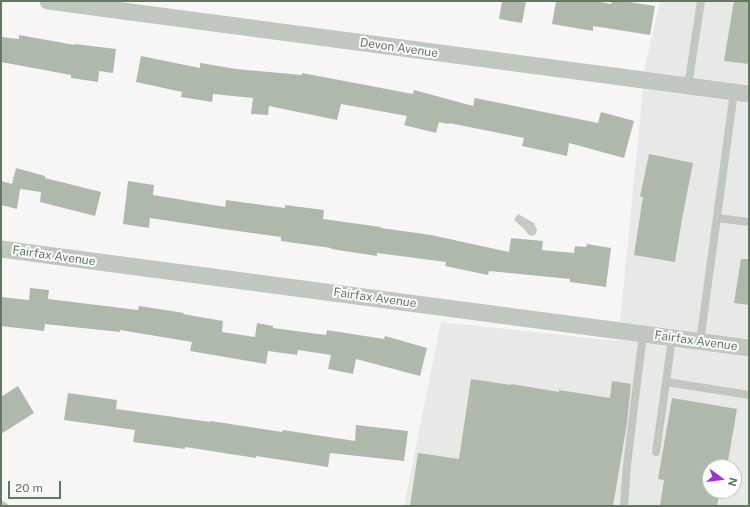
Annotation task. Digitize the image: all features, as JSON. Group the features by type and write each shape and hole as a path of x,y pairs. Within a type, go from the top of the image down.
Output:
{"street":[{"name":"Devon Avenue","path":"48,1 742,93"},
{"name":"Fairfax Avenue","path":"1,249 749,348"}],"lane":[{"path":"688,86 701,1"},
{"path":"700,342 717,218 742,93"},
{"path":"717,218 749,222"},
{"path":"624,506 627,465 643,334"},
{"path":"656,452 672,338"},
{"path":"666,382 749,395"}],"shaded area":[{"path":"660,1 749,1 749,85 644,71"},
{"path":"643,89 749,103 749,339 620,322"},
{"path":"518,214 534,223 537,230 535,235 531,236 528,234 514,220"},
{"path":"441,322 619,340 749,357 749,506 404,506"}],"building":[{"path":"502,1 526,1 522,23 499,19"},
{"path":"556,1 596,1 611,4 612,1 623,1 655,6 650,35 593,26 593,31 552,24"},
{"path":"734,1 749,1 749,64 724,61"},
{"path":"19,35 75,45 116,49 113,73 99,71 98,82 71,78 71,75 1,62 1,37 19,39"},
{"path":"141,56 200,68 200,63 236,69 302,75 302,73 413,94 414,90 473,106 475,98 598,123 601,112 634,121 624,158 569,143 567,156 522,146 524,138 439,122 436,133 404,125 407,116 341,104 337,120 269,106 268,115 251,114 253,98 213,94 212,102 181,97 182,92 136,82"},
{"path":"649,154 693,163 675,262 634,255 643,197 640,197"},
{"path":"16,168 45,176 45,178 101,192 95,216 40,202 41,192 20,189 17,209 1,205 1,181 12,184"},
{"path":"128,181 154,185 153,195 225,207 226,200 285,208 285,205 324,210 323,219 431,235 509,252 511,238 543,241 542,250 574,253 575,246 586,247 587,244 611,248 606,287 570,282 570,279 489,271 488,275 445,266 446,262 377,253 377,256 281,241 281,237 150,218 149,228 123,224"},
{"path":"741,259 749,259 749,305 734,303"},
{"path":"30,288 49,290 48,299 138,310 139,306 223,321 222,332 255,337 257,323 273,326 273,328 326,335 327,330 384,339 385,336 427,348 420,376 356,359 353,374 328,369 331,355 298,350 297,355 268,351 266,364 190,351 192,342 120,330 120,332 45,324 44,331 1,326 1,297 29,300"},
{"path":"471,379 610,398 612,381 631,384 627,423 613,506 410,506 418,453 459,459"},
{"path":"18,386 34,413 1,434 1,397"},
{"path":"68,393 117,400 116,409 282,432 283,430 355,441 356,425 408,431 404,461 330,453 328,467 256,456 256,458 185,447 185,449 133,442 135,430 64,420"},
{"path":"672,398 737,409 728,459 702,459 702,499 718,499 717,506 660,506 664,480 658,479"}]}
